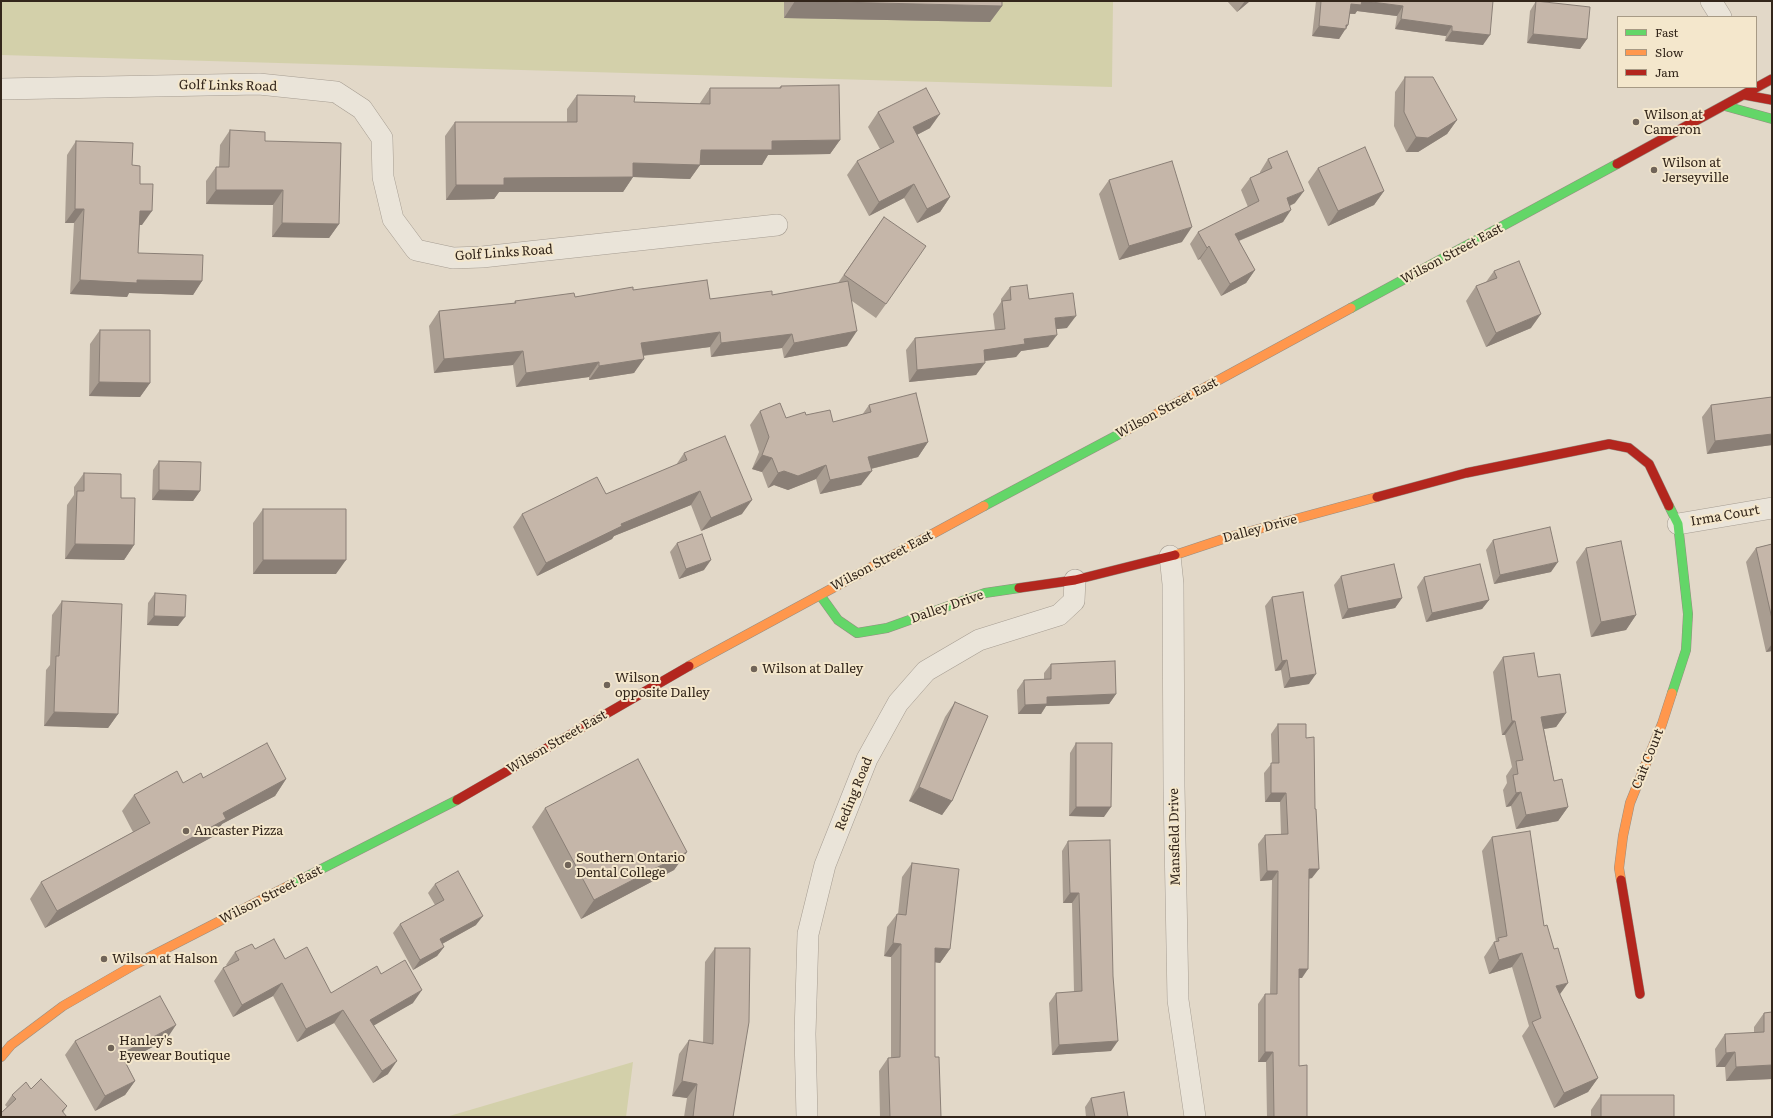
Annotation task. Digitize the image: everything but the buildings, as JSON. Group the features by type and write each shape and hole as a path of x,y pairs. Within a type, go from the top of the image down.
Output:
{"main road":[{"path":"1745,95 1766,84"},
{"name":"Wilson Street East","path":"1,1057 11,1045 63,1006 134,965 451,803 711,654 1766,84"},
{"path":"1725,106 1772,119"},
{"name":"Dalley Drive","path":"820,595 838,620 857,633 887,628 985,593 1075,580 1170,556 1228,537 1466,473 1609,444 1628,448 1649,464 1678,524"},
{"name":"Cait Court","path":"1640,994 1619,868 1623,836 1630,803 1662,724 1686,650 1688,614 1678,524"},
{"path":"4,1036 11,1045"}],"street":[{"path":"1711,1 1720,16"},
{"name":"Golf Links Road","path":"1,89 259,84 336,92 362,109 382,138 383,177 393,219 416,250 453,258 482,257 777,225"},
{"name":"Irma Court","path":"1678,524 1772,508"},
{"name":"Mansfield Drive","path":"1170,556 1173,584 1174,786 1178,1000 1195,1117"},
{"name":"Reding Road","path":"807,1117 805,1034 808,934 825,865 867,759 898,703 926,671 979,640 1059,615 1074,601 1075,580"}],"shaded area":[{"path":"1,1 1113,1 1112,87 1,55"},
{"path":"633,1062 626,1117 446,1117"}],"traffic: fast":[{"path":"1725,106 1772,119"},
{"path":"1351,308 1617,164"},
{"path":"984,506 1125,431"},
{"path":"1669,506 1678,524 1688,614 1686,650 1672,693"},
{"path":"820,595 838,620 857,633 887,628 985,593 1019,588"},
{"path":"290,885 457,800"}],"traffic: slow":[{"path":"1125,431 1351,308"},
{"path":"1175,555 1229,537 1377,497"},
{"path":"689,666 984,506"},
{"path":"1621,880 1619,868 1623,836 1630,803 1662,724 1672,693"},
{"path":"1,1057 11,1045 63,1006 134,965 290,885"}],"traffic: jam":[{"path":"1757,87 1772,79"},
{"path":"1617,164 1756,88"},
{"path":"1745,95 1772,100"},
{"path":"1377,497 1466,473 1609,444 1629,448 1649,464 1669,506"},
{"path":"1019,588 1075,580 1175,555"},
{"path":"457,800 689,666"},
{"path":"1621,880 1640,994"}],"place":[{"name":"Wilson at Cameron","path":"1636,122"},
{"name":"Wilson at Jerseyville","path":"1654,170"},
{"name":"Wilson at Dalley","path":"754,669"},
{"name":"Wilson opposite Dalley","path":"607,685"},
{"name":"Ancaster Pizza","path":"186,831"},
{"name":"Southern Ontario Dental College","path":"568,865"},
{"name":"Wilson at Halson","path":"104,959"},
{"name":"Hanley's Eyewear Boutique","path":"111,1048"}]}
